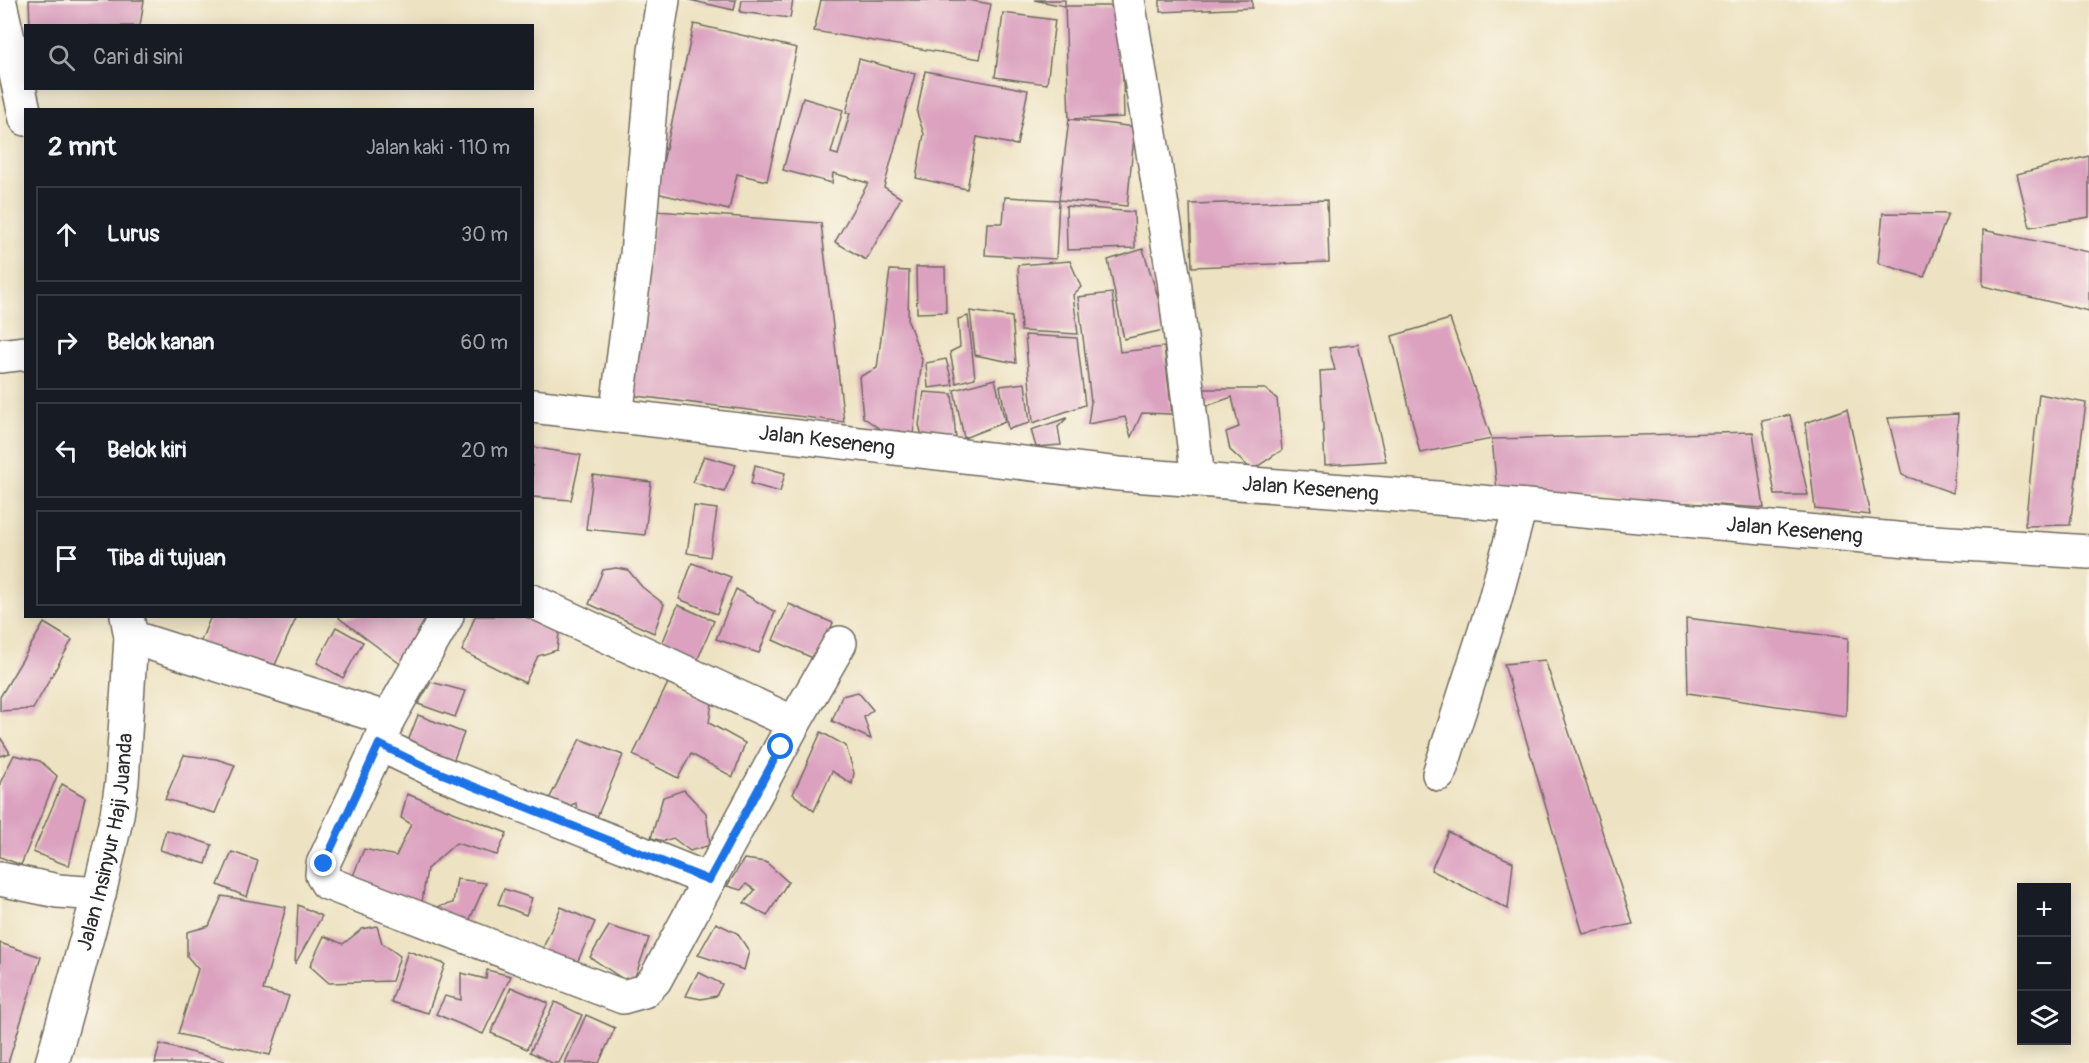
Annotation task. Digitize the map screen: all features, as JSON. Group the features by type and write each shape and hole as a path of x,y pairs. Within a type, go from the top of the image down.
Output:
{"street":[{"path":"616,416 637,254 655,51 663,0"},
{"path":"1128,0 1174,280 1198,479"},
{"path":"0,3 24,110"},
{"path":"0,356 24,353"},
{"name":"Jalan Keseneng","path":"534,406 1119,474 1919,541 2089,552"},
{"path":"1438,774 1494,603 1521,507"},
{"path":"534,603 794,723"},
{"path":"446,618 383,731 322,867 322,875 327,884 622,998 639,994 653,984 794,723 840,644"},
{"path":"129,627 383,731 430,769 709,880"},
{"name":"Jalan Insinyur Haji Juanda","path":"52,1063 99,894 117,815 122,782 129,627"},
{"path":"0,879 58,891 99,894"}],"building":[{"path":"29,0 144,0 140,24 30,24"},
{"path":"689,0 736,0 734,10"},
{"path":"742,0 793,0 790,18 740,12"},
{"path":"821,0 967,0 991,4 980,59 814,31"},
{"path":"1034,0 1065,0 1065,6"},
{"path":"1160,0 1252,0 1252,8 1160,12"},
{"path":"1065,6 1121,6 1124,117 1069,119"},
{"path":"1003,13 1055,20 1047,84 995,77"},
{"path":"694,24 797,48 767,181 737,174 729,210 656,193"},
{"path":"859,59 915,74 884,187 901,198 866,260 835,242 868,183 833,173 832,183 783,170 803,98 843,110 831,153 838,155 850,113 846,113"},
{"path":"925,71 1028,90 1017,145 977,137 967,189 916,178 924,134 917,113"},
{"path":"1069,119 1135,127 1127,206 1059,200"},
{"path":"2089,156 2089,217 2030,227 2017,174"},
{"path":"1005,197 1059,200 1056,259 985,255 987,223 1003,223"},
{"path":"1327,200 1329,262 1192,267 1190,204"},
{"path":"1066,206 1134,212 1135,248 1067,250"},
{"path":"656,211 821,223 844,422 629,395"},
{"path":"1883,213 1948,214 1924,277 1878,263"},
{"path":"1983,230 2089,252 2089,311 1983,286"},
{"path":"1143,249 1168,329 1124,339 1108,260"},
{"path":"1070,261 1081,287 1073,295 1078,334 1021,331 1018,265"},
{"path":"916,267 945,267 946,312 917,313"},
{"path":"890,270 909,271 908,321 922,359 913,436 894,439 863,417 859,377 877,368"},
{"path":"1112,293 1120,352 1164,347 1172,414 1142,413 1131,437 1125,417 1088,424 1091,402 1078,297"},
{"path":"970,311 1012,317 1016,363 975,355"},
{"path":"968,316 975,378 956,383 950,352 960,347 958,319"},
{"path":"1450,319 1492,439 1420,453 1392,336"},
{"path":"1025,335 1077,338 1085,405 1033,423"},
{"path":"1358,344 1386,461 1325,465 1320,371 1335,370 1329,348"},
{"path":"946,359 953,385 928,388 926,363"},
{"path":"995,379 1005,422 964,438 954,390"},
{"path":"1025,383 1030,423 1008,429 1000,386"},
{"path":"1194,389 1265,389 1277,399 1282,450 1252,470 1230,450 1226,432 1239,427 1232,397 1195,410"},
{"path":"924,392 952,394 956,440 925,447 919,425"},
{"path":"2039,394 2086,403 2070,525 2025,526"},
{"path":"1847,409 1870,515 1815,509 1805,423"},
{"path":"1958,414 1953,493 1902,475 1888,418"},
{"path":"1790,415 1808,495 1775,495 1762,421"},
{"path":"1067,418 1058,427 1061,445 1036,447 1031,430"},
{"path":"1753,432 1764,508 1497,491 1492,439"},
{"path":"534,447 581,455 571,500 534,497"},
{"path":"704,456 736,465 724,492 693,482"},
{"path":"755,465 785,473 780,492 751,484"},
{"path":"593,475 651,482 645,535 586,529"},
{"path":"694,506 717,509 710,557 687,553"},
{"path":"692,563 731,577 717,614 679,599"},
{"path":"616,568 628,570 642,587 664,604 654,633 589,604 603,570"},
{"path":"736,589 775,612 759,653 716,639"},
{"path":"789,604 833,623 817,660 773,640"},
{"path":"678,605 714,621 697,661 661,646"},
{"path":"534,617 560,625 557,650 538,656 525,683 462,651 474,618"},
{"path":"210,618 296,618 270,676 198,648"},
{"path":"339,618 432,618 403,666"},
{"path":"1686,618 1848,638 1846,716 1688,693"},
{"path":"44,623 72,640 33,709 0,711 0,697"},
{"path":"336,627 363,642 343,678 317,663"},
{"path":"1545,660 1633,924 1583,934 1504,664"},
{"path":"431,682 465,691 455,717 418,704"},
{"path":"668,683 712,703 709,723 745,743 733,777 691,754 678,778 633,755"},
{"path":"858,692 873,710 864,717 871,739 832,721 842,696"},
{"path":"418,715 464,733 451,767 405,749"},
{"path":"821,732 846,746 854,773 852,784 832,771 814,811 793,794"},
{"path":"0,737 10,753 0,756"},
{"path":"580,739 623,755 592,829 578,817 576,803 560,810 545,807"},
{"path":"14,755 40,761 57,776 21,865 0,857 0,783"},
{"path":"184,755 216,759 235,765 215,813 165,799"},
{"path":"62,784 85,797 69,866 33,852"},
{"path":"684,790 706,813 710,845 690,851 673,838 664,841 651,838 663,797"},
{"path":"407,794 507,833 497,855 456,843 427,869 420,915 348,888 364,849 396,856 411,824 401,818"},
{"path":"166,830 212,845 206,864 160,850"},
{"path":"1448,832 1513,862 1508,909 1431,870"},
{"path":"232,852 258,861 247,897 218,885"},
{"path":"744,859 766,862 788,882 767,916 744,903 755,890 746,884 741,890 727,886"},
{"path":"457,879 486,883 465,930 433,908 453,903"},
{"path":"504,889 532,898 526,915 498,904"},
{"path":"222,896 286,907 263,990 289,996 270,1055 178,1034 198,969 187,956 187,932 209,926"},
{"path":"298,905 322,916 295,964"},
{"path":"561,907 595,922 573,972 539,957"},
{"path":"716,923 737,933 749,951 744,970 698,955"},
{"path":"377,926 382,943 400,956 392,981 329,983 310,966 324,936 343,944 362,929"},
{"path":"609,926 649,938 632,985 590,957"},
{"path":"0,943 41,957 8,1063 0,1063"},
{"path":"408,951 445,964 428,1013 391,1002"},
{"path":"487,970 511,976 483,1034 436,1014 445,996 461,1000 461,973 486,979"},
{"path":"698,972 722,984 716,996 701,999 686,996"},
{"path":"511,987 548,1003 527,1049 491,1033"},
{"path":"555,1002 582,1015 559,1063 552,1063 530,1052"},
{"path":"586,1015 615,1028 599,1063 565,1063"},
{"path":"160,1044 224,1061 223,1063 155,1063"}],"route":[{"path":"324,864 379,744 430,769 709,880 781,747"}]}
